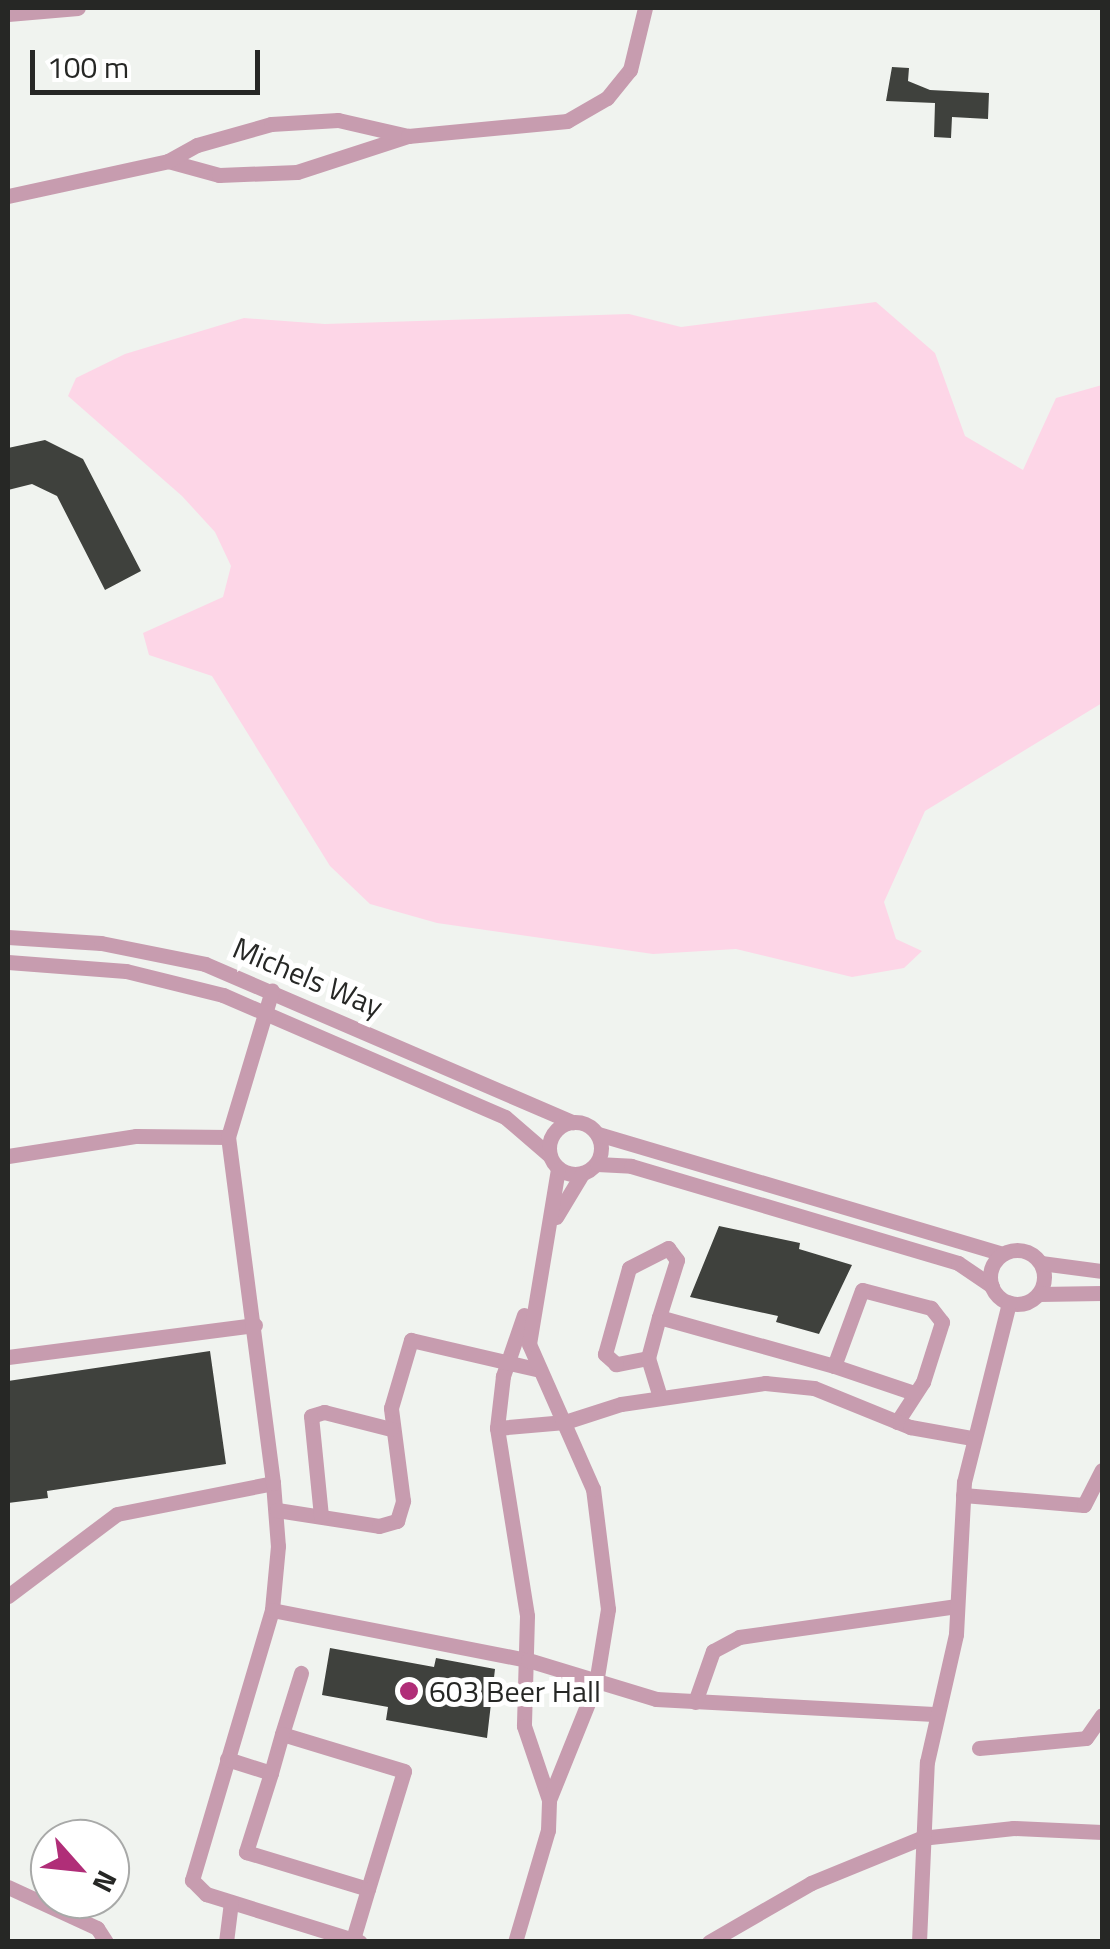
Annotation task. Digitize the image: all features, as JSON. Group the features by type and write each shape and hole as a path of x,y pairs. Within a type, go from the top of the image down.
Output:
{"street":[{"path":"8,14 78,8"},
{"path":"168,161 219,175 298,172 408,136 538,127 583,115 630,70 644,8"},
{"path":"8,196 168,161 198,145 271,124 338,120 408,136"},
{"name":"Michels Way","path":"8,937 167,954 272,990 572,1122"},
{"name":"Michels Way","path":"8,962 156,977 264,1011 506,1117 554,1162"},
{"path":"272,990 228,1137 277,1510 272,1610 192,1880 206,1894 357,1940 368,1888 404,1771 282,1734"},
{"path":"554,1221 556,1130 572,1122 598,1134 1002,1254 1026,1251 1040,1263 1045,1279 1039,1294"},
{"path":"8,1156 170,1133 228,1137"},
{"path":"597,1164 598,1134"},
{"path":"554,1162 582,1174"},
{"path":"549,1800 524,1726 528,1616 497,1428 506,1362 536,1284 554,1221 582,1174 597,1164 631,1166 958,1263 1009,1303"},
{"path":"648,1358 616,1364 604,1354 629,1268 668,1248 677,1260 648,1358 660,1397"},
{"path":"992,1286 991,1270 1002,1254"},
{"path":"1040,1263 1102,1271"},
{"path":"515,1942 548,1830 549,1800 596,1683 605,1646 606,1560 593,1489 565,1422 536,1369 528,1328 536,1284"},
{"path":"834,1366 862,1290 931,1308 942,1322 898,1422"},
{"path":"1009,1303 1039,1294 1102,1293"},
{"path":"919,1942 921,1838 934,1714 957,1606 963,1495 971,1438 1009,1303"},
{"path":"659,1316 914,1393"},
{"path":"8,1357 255,1325"},
{"path":"277,1510 380,1526 398,1521 402,1501 390,1408 410,1340 536,1369"},
{"path":"497,1428 565,1422 660,1397 781,1384 849,1398 898,1422 971,1438"},
{"path":"321,1516 310,1416 324,1412 391,1430"},
{"path":"963,1495 1084,1505 1102,1470"},
{"path":"8,1596 117,1514 272,1484"},
{"path":"695,1702 713,1651 739,1637 957,1606"},
{"path":"272,1610 528,1660 596,1683 695,1702 934,1714"},
{"path":"302,1673 246,1852 368,1888"},
{"path":"979,1748 1086,1738 1102,1715"},
{"path":"227,1760 270,1773"},
{"path":"709,1942 811,1883 921,1838 1013,1828 1102,1832"},
{"path":"8,1887 98,1928 106,1942"},
{"path":"226,1942 230,1902"}],"shaded area":[{"path":"876,302 935,353 965,436 1023,470 1056,398 1102,385 1102,703 925,811 884,902 896,939 922,951 904,968 852,977 736,949 653,954 437,923 370,904 330,866 212,676 149,655 143,633 223,597 231,566 215,532 182,496 68,396 76,378 125,354 244,318 325,324 629,314 681,327"}],"building":[{"path":"892,67 909,68 908,81 930,90 989,93 988,119 952,117 951,138 934,137 935,103 886,101"},
{"path":"45,440 83,459 141,571 105,590 57,496 32,484 8,490 8,448"},
{"path":"719,1226 800,1243 799,1249 852,1265 819,1334 776,1322 778,1316 690,1297"},
{"path":"210,1351 226,1464 47,1491 48,1498 8,1503 8,1381"},
{"name":"603 Beer Hall","path":"330,1648 434,1667 436,1658 495,1669 487,1738 386,1720 388,1707 322,1695"}],"place":[{"name":"603 Beer Hall","path":"409,1691"}]}
